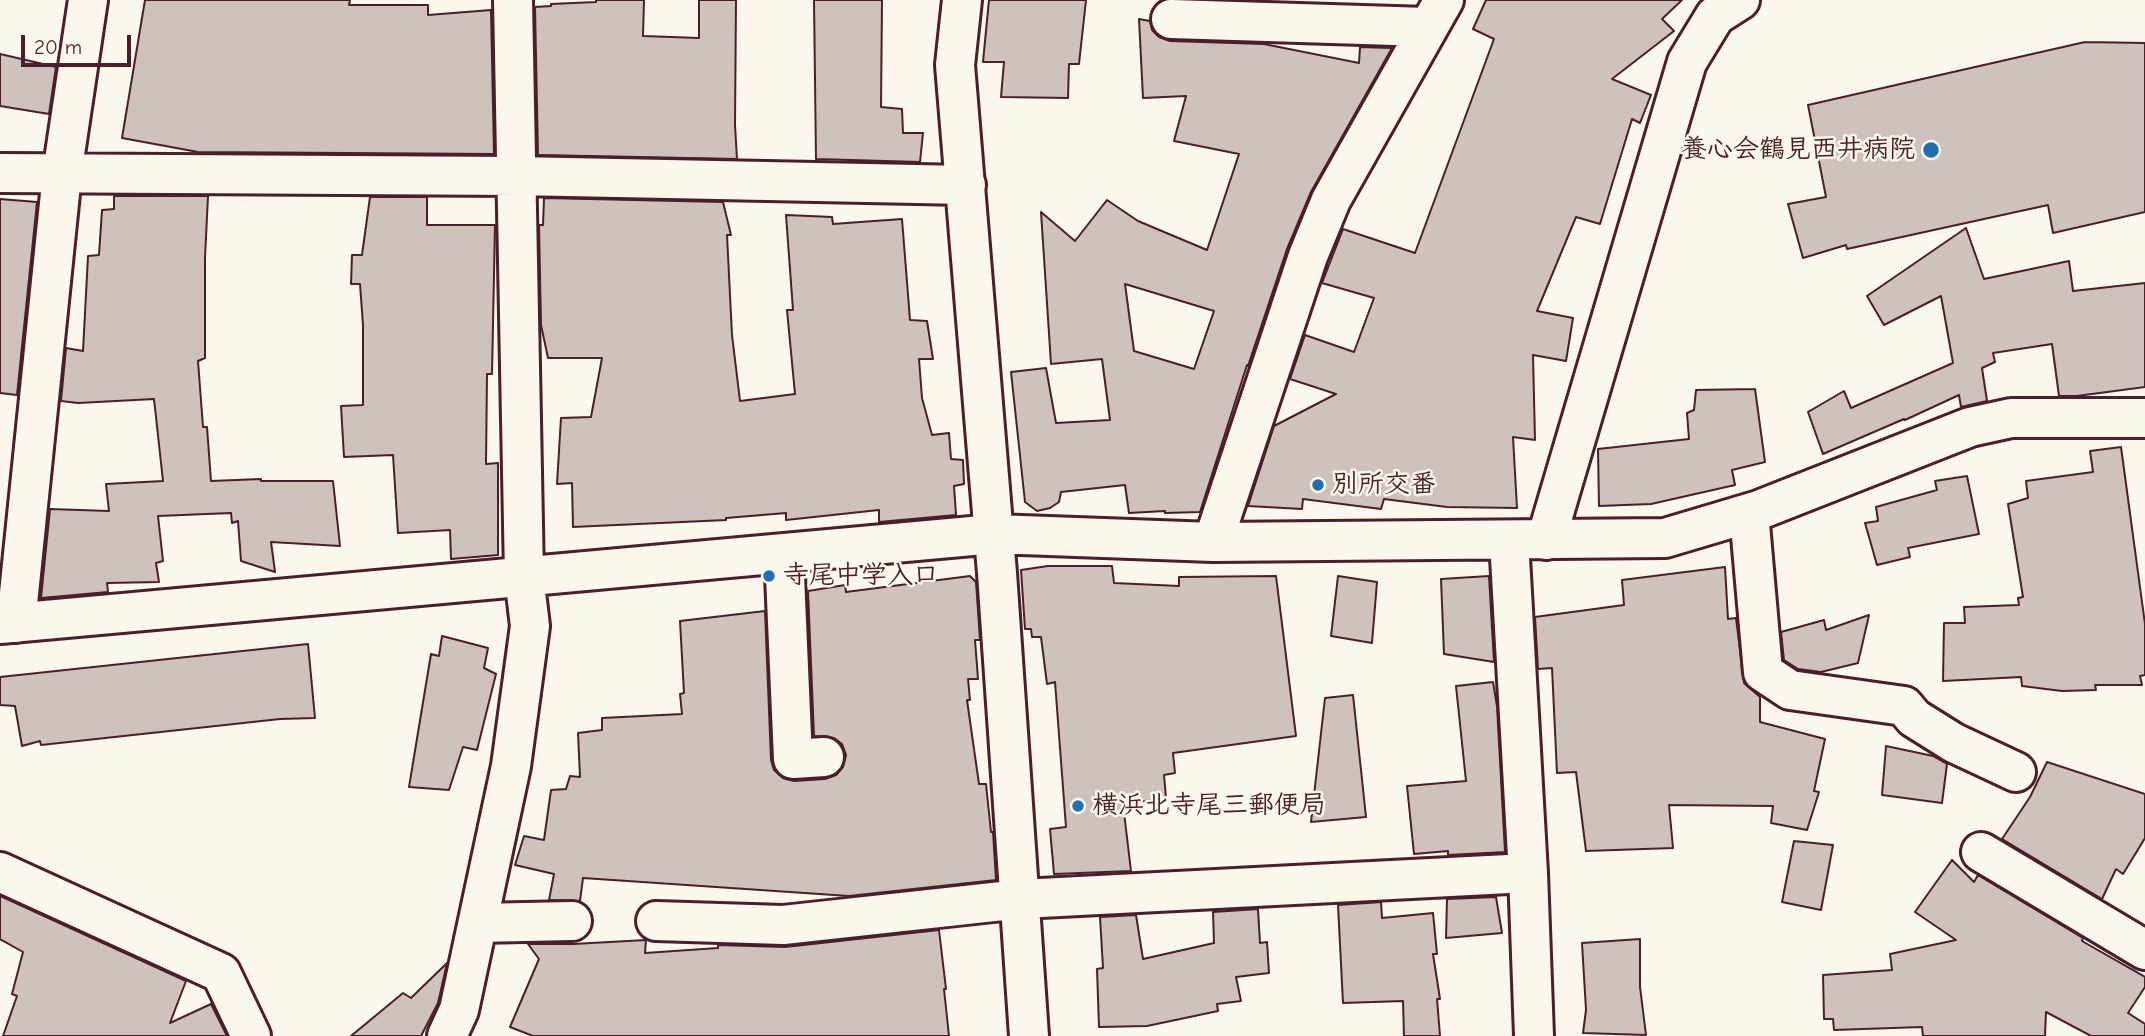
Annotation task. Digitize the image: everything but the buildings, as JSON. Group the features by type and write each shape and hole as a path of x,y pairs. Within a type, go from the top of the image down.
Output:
{"street":[{"path":"88,0 62,174 8,623 994,534 1213,542 1665,538 1749,513 1970,427 2011,418 2145,418"},
{"path":"447,1036 459,1010 511,766 530,626 524,576 513,0"},
{"path":"962,0 955,65 994,534 1029,1036"},
{"path":"1546,540 1687,62 1715,16 1740,0"},
{"path":"1171,19 1435,13"},
{"path":"1213,542 1308,256 1331,200 1435,13"},
{"path":"0,173 517,176 966,185"},
{"path":"1749,513 1763,672 1790,690 1904,706 1914,718 1954,743 2016,772"},
{"path":"1509,540 1528,873 1534,1036"},
{"path":"784,553 793,759 824,757"},
{"path":"1982,852 2145,950"},
{"path":"0,872 221,973 251,1036"},
{"path":"656,921 783,925 1021,899 1528,873"},
{"path":"478,923 572,921"}],"place":[{"name":"養心会鶴見西井病院","path":"1931,150"},
{"name":"別所交番","path":"1318,485"},
{"name":"寺尾中学入口","path":"769,576"},
{"name":"横浜北寺尾三郵便局","path":"1078,806"}]}
